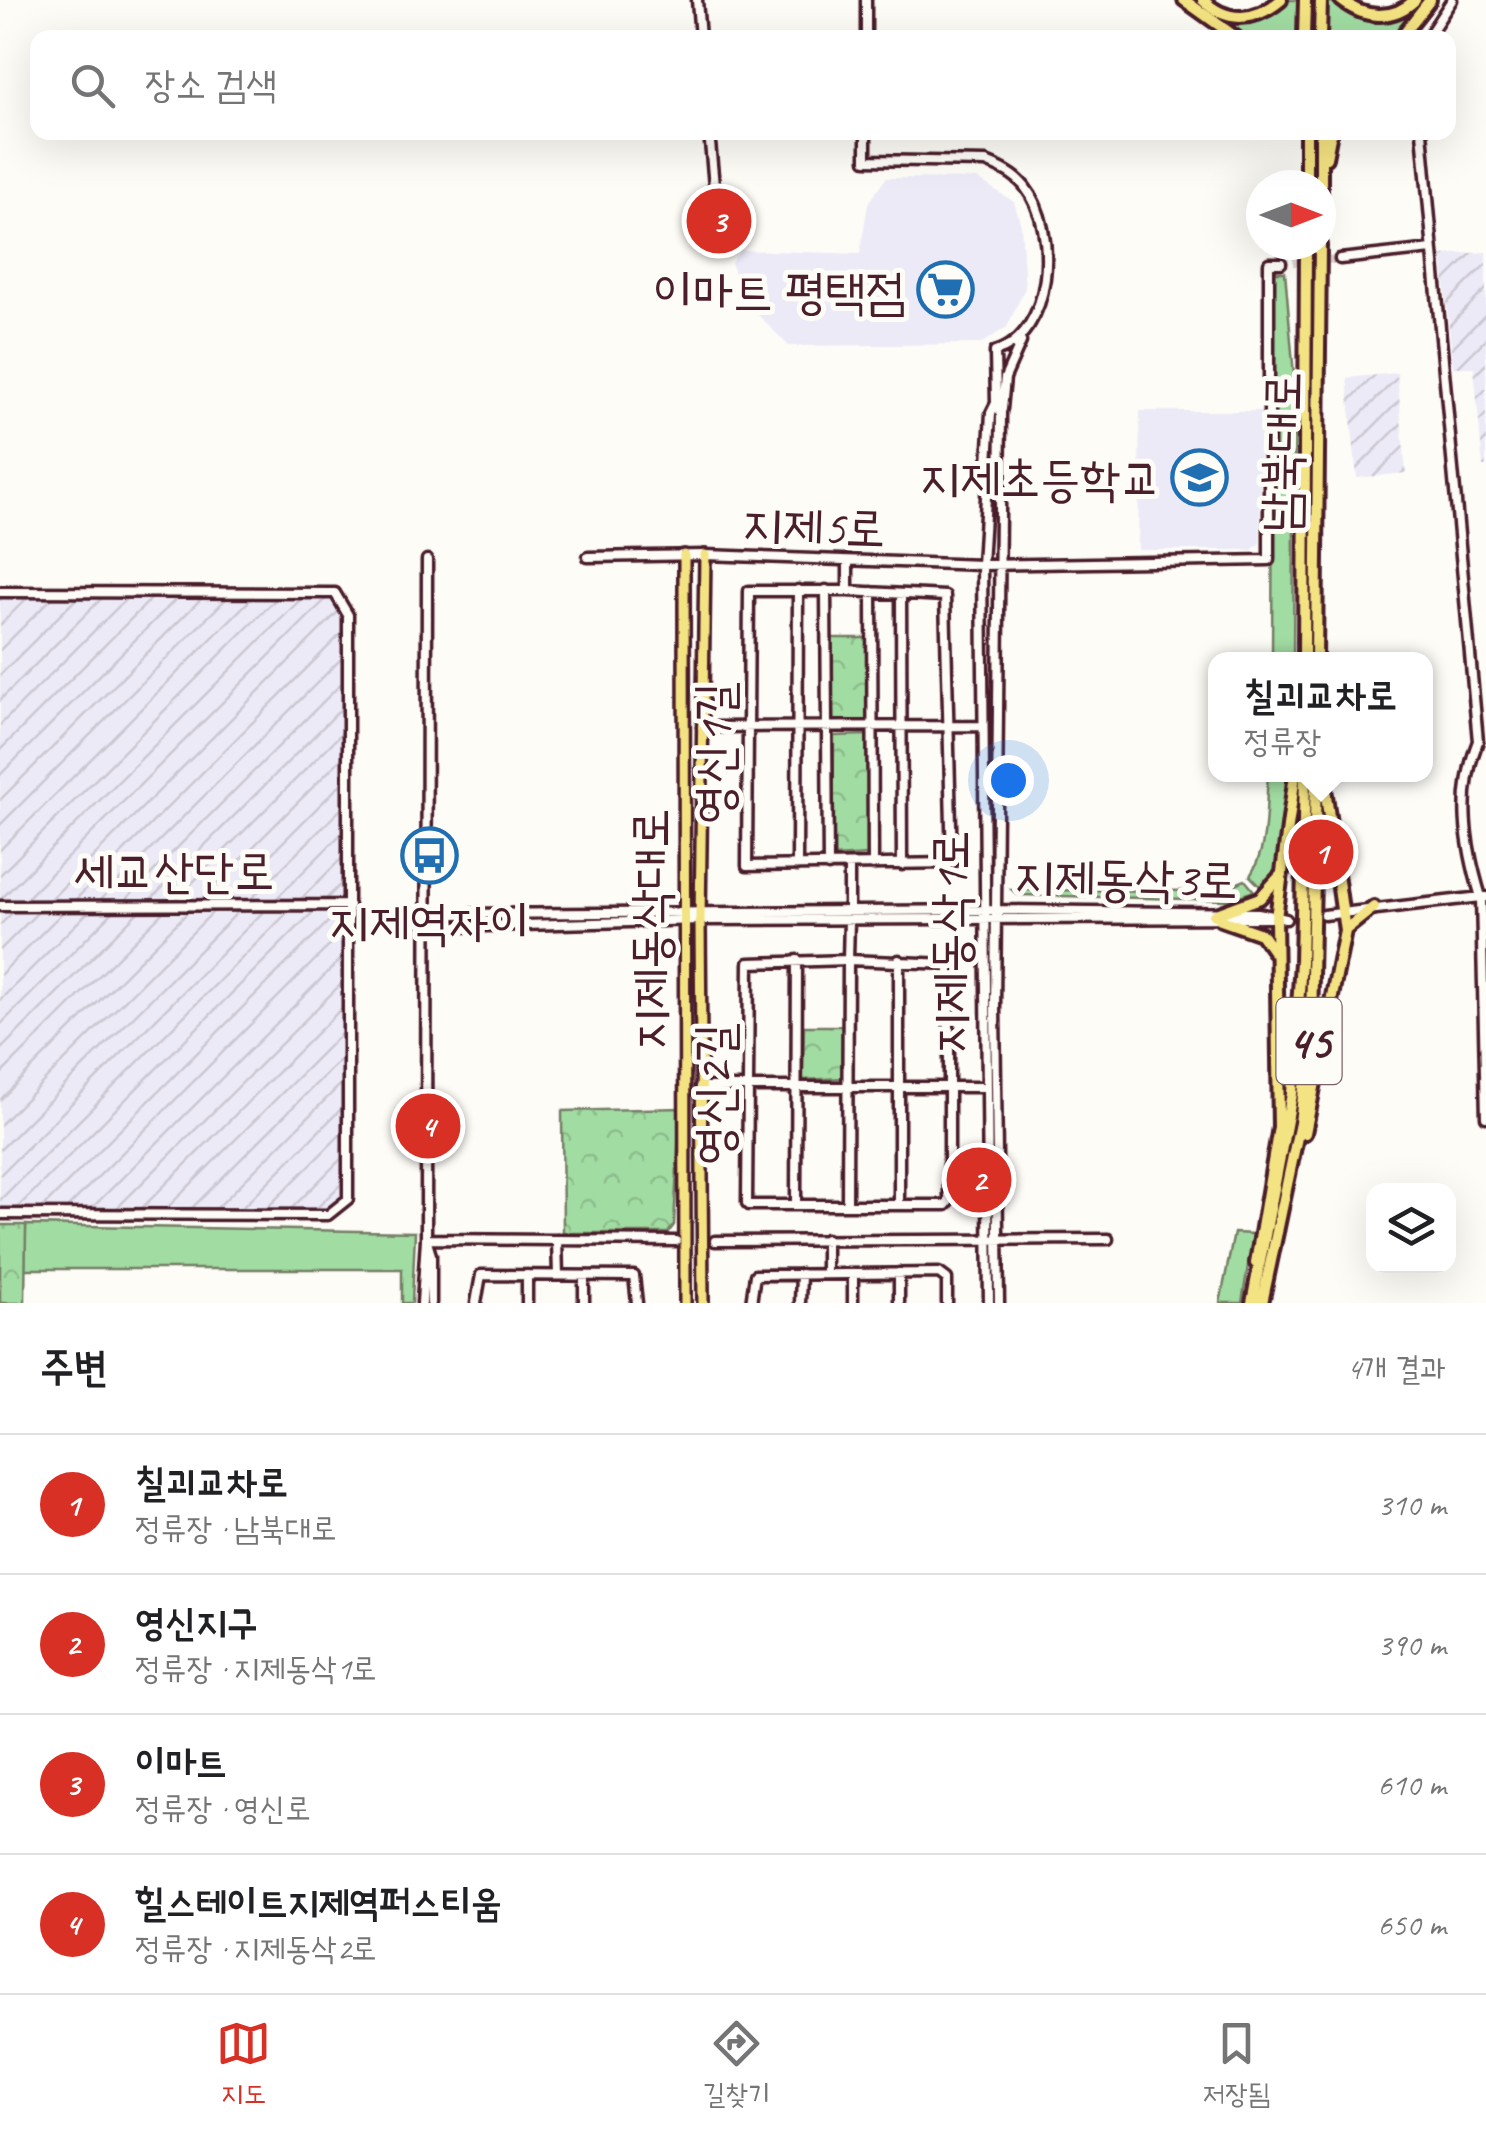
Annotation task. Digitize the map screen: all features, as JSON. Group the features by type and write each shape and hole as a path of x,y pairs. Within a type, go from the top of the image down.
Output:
{"highway":[{"path":"1182,0 1245,18 1281,0"},
{"path":"1304,30 1305,0"},
{"path":"1320,0 1320,30"},
{"path":"1341,0 1355,10 1384,16 1416,0"},
{"path":"1406,30 1430,1"},
{"path":"1201,6 1228,30"},
{"path":"1303,140 1306,170"},
{"path":"1321,140 1322,170"},
{"path":"1324,170 1330,140"},
{"name":"남북대로","path":"1304,652 1306,260"},
{"name":"남북대로","path":"1317,652 1320,260"},
{"path":"1256,1279 1256,1243 1279,1127 1276,957 1294,782"},
{"name":"45","path":"1252,1303 1282,1161 1297,1039 1305,782"},
{"name":"45","path":"1262,1303 1300,1124 1311,1027 1320,782"},
{"path":"1269,1270 1292,1198 1345,931 1321,782"},
{"path":"1218,917 1260,898 1283,870"},
{"path":"1342,894 1351,904 1374,907"},
{"path":"1345,931 1374,907"},
{"path":"1218,917 1261,934 1276,957"}],"main road":[{"name":"지제동삭대로","path":"684,555 688,916 686,1303"},
{"name":"지제동삭대로","path":"704,1303 700,916 705,556"}],"street":[{"path":"697,0 699,30"},
{"path":"866,0 866,30"},
{"path":"1432,30 1452,0"},
{"path":"710,140 720,250"},
{"name":"지제동삭1로","path":"866,140 866,160 986,162 1004,168 1026,188 1043,228 1044,295 1024,337 1014,346 995,352 996,402 992,413 982,564 985,1087 999,1303"},
{"path":"1423,140 1482,738 1467,769 1464,796 1468,848 1484,897 1486,1117"},
{"path":"1340,259 1432,249"},
{"name":"지제5로","path":"588,556 982,564 1269,560 1269,263 1280,263"},
{"path":"1002,414 1005,378 1024,337"},
{"name":"지제동삭1로","path":"989,1303 998,922 997,564 1002,414 996,402"},
{"path":"422,1303 426,1240 427,560"},
{"path":"848,562 848,590"},
{"name":"영신1길","path":"749,590 826,590 945,596 952,864 747,866 749,590"},
{"path":"797,866 798,590"},
{"path":"826,590 828,866"},
{"path":"0,592 335,593 348,615 349,904 348,1199 328,1215 0,1214"},
{"path":"872,592 873,865"},
{"path":"901,594 902,865"},
{"path":"702,727 983,726"},
{"path":"847,1205 850,866"},
{"path":"1324,915 1484,897"},
{"name":"세교산단로","path":"0,906 349,904"},
{"name":"지제동삭3로","path":"985,916 998,910 1281,918"},
{"name":"지제동삭3로","path":"424,921 452,914 985,916 998,922 1218,917"},
{"path":"796,1205 797,960"},
{"name":"영신2길","path":"848,960 949,963 949,1202 747,1203 749,962 848,960"},
{"path":"899,960 899,1205"},
{"path":"700,1087 985,1087"},
{"path":"704,1221 715,1241"},
{"path":"676,1242 686,1225"},
{"path":"826,1239 826,1274"},
{"path":"715,1241 1108,1239"},
{"path":"426,1240 676,1242"},
{"path":"426,1240 431,1255 431,1303"},
{"path":"558,1240 558,1276"},
{"path":"704,1266 715,1241"},
{"path":"676,1242 686,1260"},
{"path":"751,1303 755,1275 939,1273 947,1279 947,1303"},
{"path":"800,1274 800,1303"},
{"path":"853,1274 853,1303"},
{"path":"899,1274 899,1303"},
{"path":"476,1303 480,1275 634,1276 637,1303"},
{"path":"527,1275 527,1303"},
{"path":"584,1276 584,1303"}],"shaded area":[{"path":"886,178 978,179 1014,202 1021,225 1025,288 1007,327 981,344 789,346 747,304 731,263 740,250 860,254 868,203"},
{"path":"1486,252 1483,467 1474,367 1453,367 1442,255"},
{"path":"1397,373 1406,473 1357,478 1347,378"},
{"name":"지제초등학교","path":"1140,411 1261,411 1260,543 1252,550 1138,550"},
{"path":"0,588 331,588 349,603 351,1196 347,1206 332,1217 0,1217"}],"green space":[{"path":"1190,0 1199,0 1232,20 1284,0 1298,0 1298,30 1234,30"},
{"path":"1326,0 1376,21 1396,18 1420,5 1400,30 1326,30"},
{"path":"1274,272 1285,272 1295,387 1293,652 1272,652"},
{"path":"832,638 867,638 869,723 833,723"},
{"path":"867,735 868,855 833,857 834,736"},
{"path":"1268,782 1289,782 1279,862 1270,883 1265,880 1261,887 1250,876 1260,853"},
{"path":"1245,880 1254,891 1228,900 1018,895 1012,890 1219,891"},
{"path":"804,1026 845,1026 845,1078 803,1080"},
{"path":"680,1108 674,1225 668,1233 563,1233 562,1111"},
{"path":"0,1225 26,1225 25,1303 0,1303"},
{"path":"26,1225 415,1232 412,1303 402,1303 402,1269 25,1269"},
{"path":"1234,1233 1253,1234 1242,1303 1220,1303"}],"tunnel":[{"path":"1281,263 1340,259"}],"place":[{"name":"이마트","path":"719,221"},
{"name":"이마트 평택점","path":"945,290"},
{"name":"지제초등학교","path":"1200,477"},
{"name":"칠괴교차로","path":"1321,852"},
{"name":"지제역자이","path":"429,856"},
{"name":"힐스테이트지제역퍼스티움","path":"428,1126"},
{"name":"영신지구","path":"979,1180"}]}
